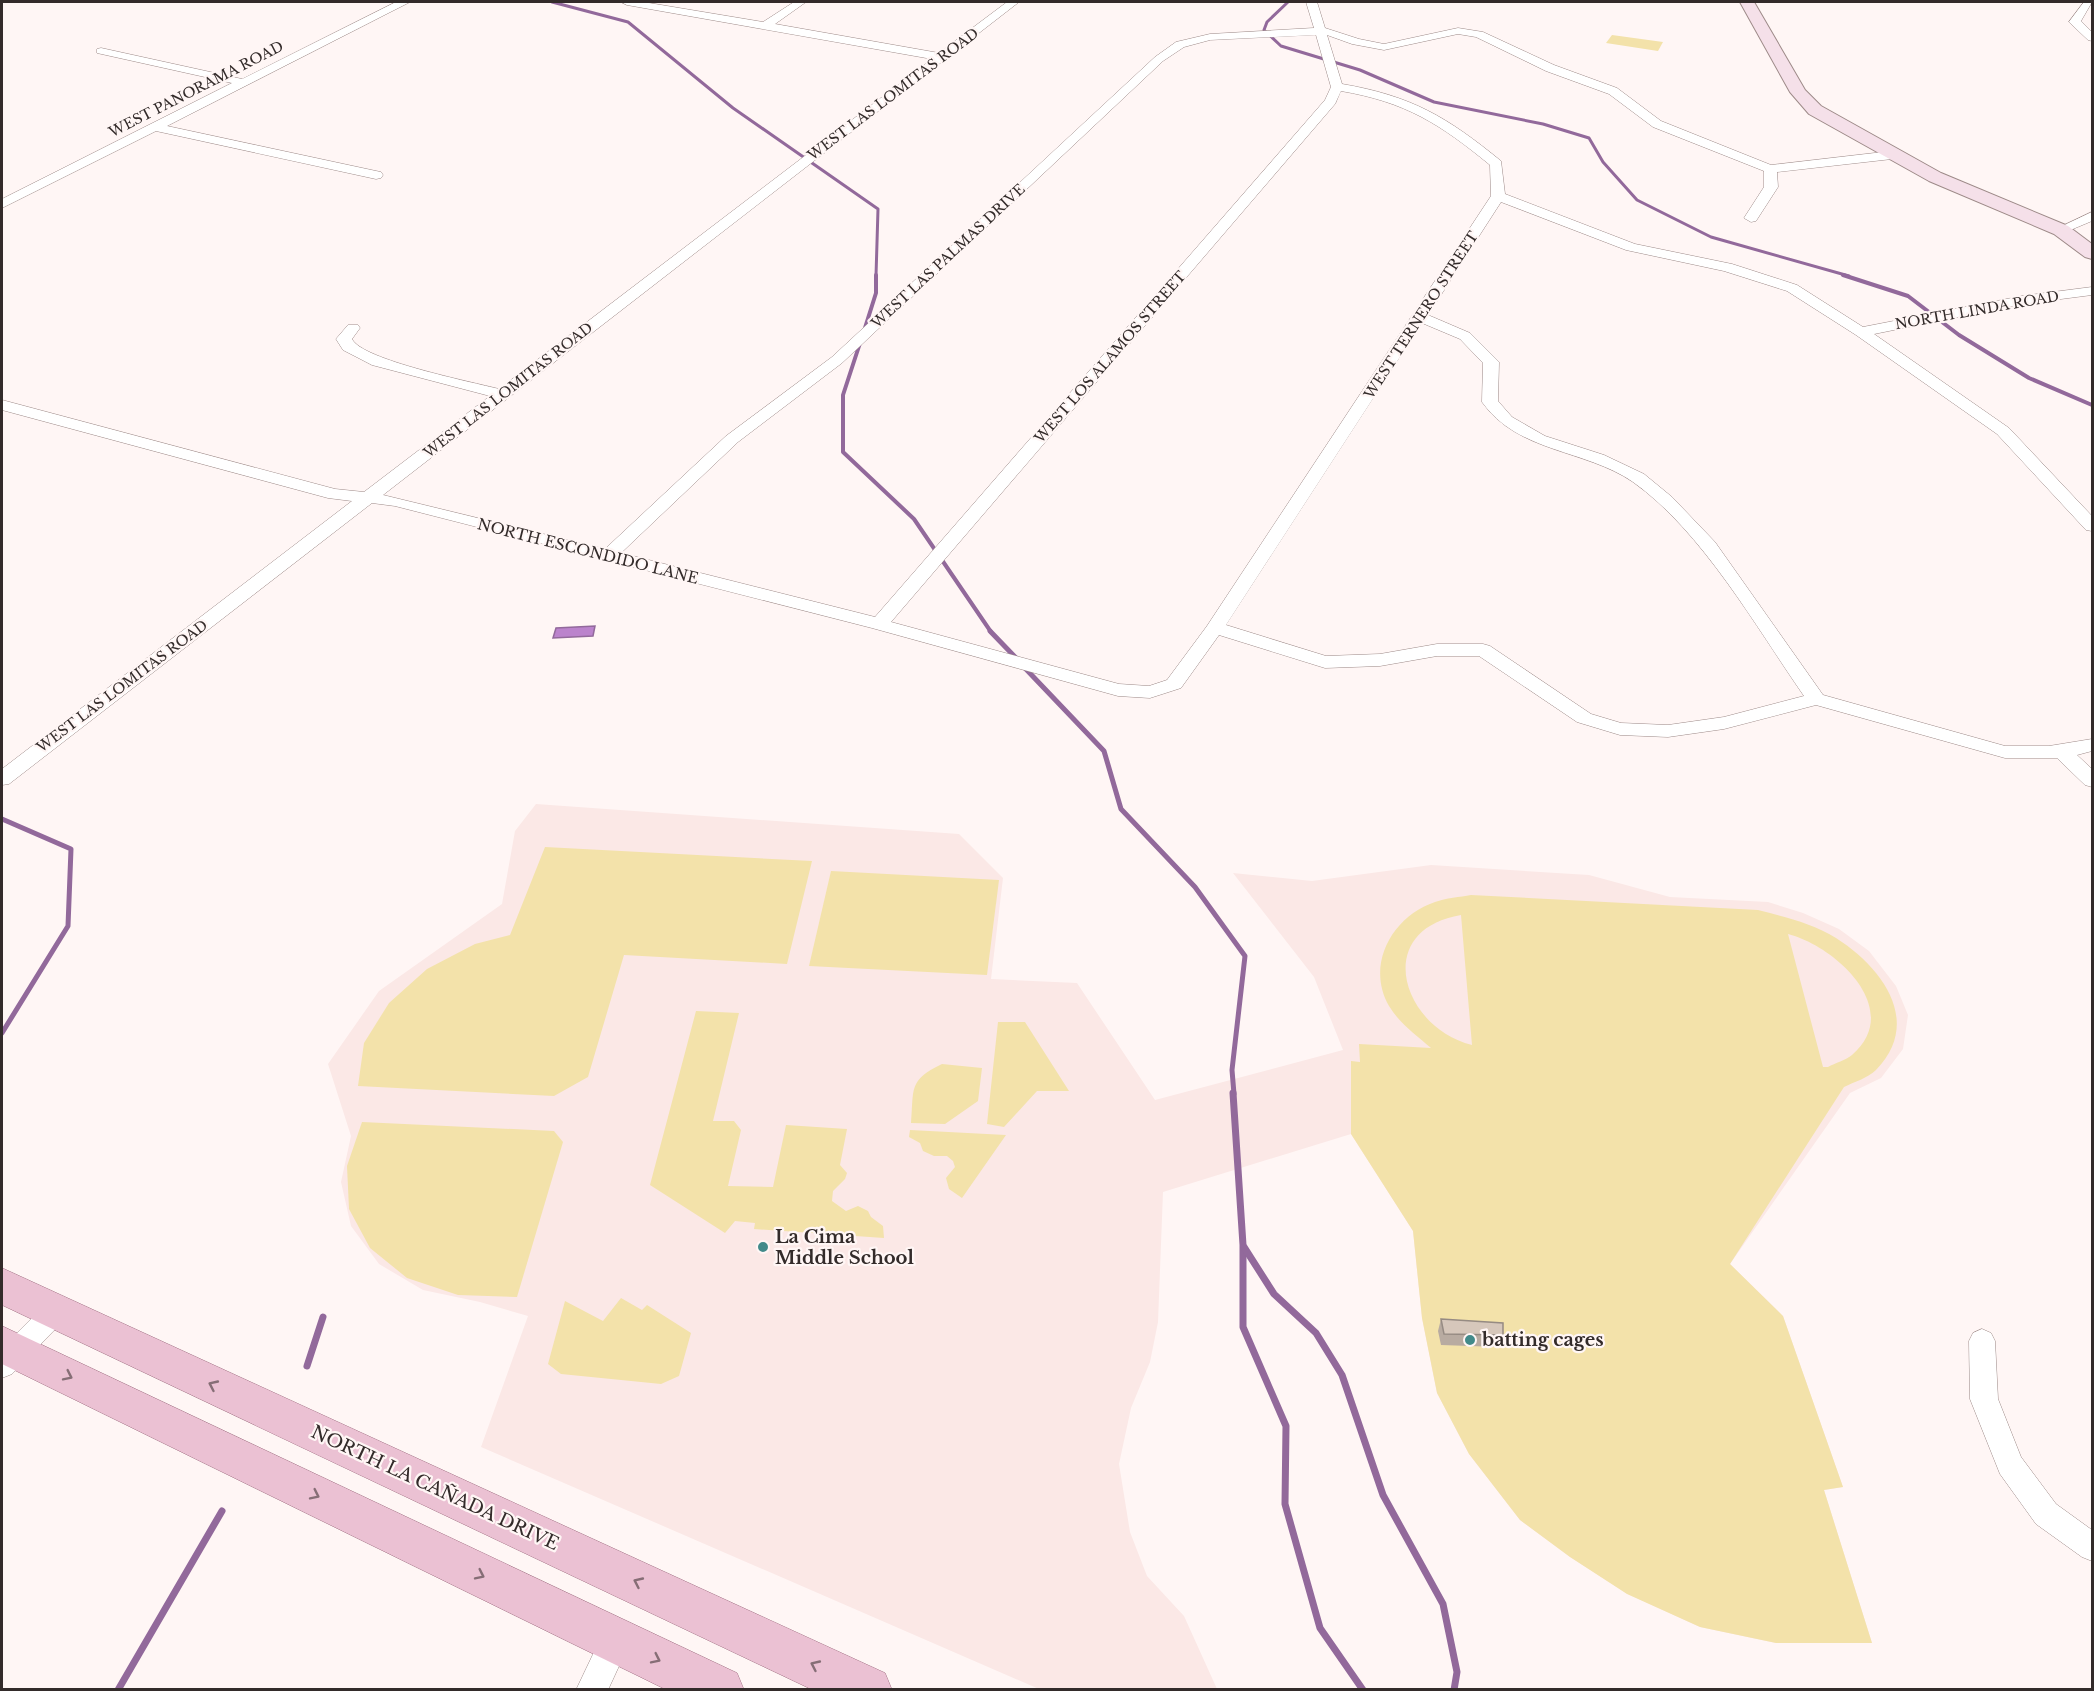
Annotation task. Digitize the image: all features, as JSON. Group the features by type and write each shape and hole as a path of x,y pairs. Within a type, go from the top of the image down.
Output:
{"main road":[{"name":"NORTH LA CAÑADA DRIVE","path":"2,1286 868,1689"},
{"path":"6,1354 720,1689"}],"street":[{"name":"WEST PANORAMA ROAD","path":"2,204 404,2"},
{"path":"627,2 941,57"},
{"path":"765,26 801,2"},
{"name":"WEST LAS LOMITAS ROAD","path":"2,779 1013,2"},
{"path":"1312,2 1337,87 1374,93 1401,102 1465,138 1496,164 1498,196 1631,247 1764,277 1792,288 1861,332 2003,431 2092,526"},
{"path":"1747,2 1798,92 1815,110 1892,155 1983,199 2061,230 2092,253"},
{"path":"2089,2 2075,22 2092,38"},
{"name":"WEST LAS PALMAS DRIVE","path":"608,556 732,439 837,360 1172,49 1195,40 1210,37 1319,31 1334,32 1356,42 1384,46 1411,43 1458,31 1479,34 1550,68 1613,91 1657,124 1770,169"},
{"path":"101,51 242,82"},
{"name":"WEST LOS ALAMOS STREET","path":"879,624 1331,102 1337,87"},
{"path":"153,127 376,175"},
{"path":"1751,218 1771,187 1770,169 1892,155"},
{"name":"WEST TERNERO STREET","path":"1174,684 1215,628 1498,196"},
{"path":"2061,230 2092,216"},
{"name":"NORTH LINDA ROAD","path":"1861,332 2022,300 2092,291"},
{"path":"1420,317 1466,336 1491,362 1490,402 1506,420 1539,439 1598,458 1629,473 1666,501 1709,546 1816,699"},
{"path":"353,328 344,339 348,347 378,362 502,395"},
{"name":"NORTH ESCONDIDO LANE","path":"2,405 334,494 395,501 879,624 1118,690 1150,692 1174,684"},
{"path":"1215,628 1325,662 1380,660 1437,650 1483,650 1584,718 1620,729 1668,731 1724,723 1816,699 1993,749 2027,755 2055,753 2092,745"},
{"path":"2055,753 2092,780"},
{"path":"6,1354 56,1311"},
{"path":"1982,1341 1984,1399 2010,1465 2046,1514 2092,1548"},
{"path":"591,1689 616,1640"}],"shaded area":[{"path":"1612,35 1663,42 1658,51 1606,43"},
{"path":"595,626 593,636 553,638 556,628"},
{"name":"La Cima Middle School","path":"536,804 959,834 1003,878 991,979 1077,983 1155,1100 1343,1050 1314,977 1233,873 1312,881 1431,865 1589,875 1670,897 1768,902 1803,913 1839,929 1869,951 1896,986 1908,1015 1903,1049 1881,1078 1850,1093 1730,1264 1783,1316 1843,1487 1824,1490 1872,1643 1776,1643 1700,1627 1628,1594 1570,1557 1520,1520 1469,1454 1437,1393 1422,1318 1413,1231 1351,1134 1163,1192 1158,1322 1150,1362 1131,1408 1119,1464 1130,1532 1147,1576 1184,1616 1217,1689 1039,1689 481,1447 528,1316 480,1302 423,1290 379,1264 351,1226 341,1182 351,1136 328,1064 379,991 502,904 515,831"},
{"path":"545,847 812,861 787,964 624,955 588,1077 554,1096 358,1086 364,1043 389,1003 427,969 475,944 510,935"},
{"path":"831,871 999,880 987,975 809,966"},
{"path":"1471,895 1758,910 1808,924 1836,938 1868,964 1891,997 1896,1015 1896,1033 1890,1052 1873,1073 1844,1087 1730,1264 1783,1316 1843,1487 1824,1490 1872,1643 1776,1643 1700,1627 1627,1594 1570,1557 1520,1520 1469,1454 1437,1393 1422,1318 1413,1231 1351,1134 1351,1061 1360,1062 1359,1044 1431,1048 1403,1024 1389,1006 1382,990 1380,974 1382,958 1387,943 1407,918 1420,909 1439,901","holes":["1461,915 1472,1045 1447,1035 1428,1019 1414,1000 1406,979 1407,958 1415,939 1433,924","1788,934 1806,941 1843,965 1858,982 1867,1000 1871,1018 1866,1037 1852,1055 1828,1067 1823,1067"]},
{"path":"696,1011 739,1013 713,1121 734,1121 741,1130 728,1186 773,1187 786,1125 847,1129 840,1165 847,1173 845,1179 833,1191 832,1201 846,1211 858,1206 868,1211 871,1217 883,1226 884,1238 754,1229 755,1223 735,1221 725,1233 650,1185"},
{"path":"998,1022 1025,1022 1069,1091 1037,1091 1004,1127 987,1124"},
{"path":"942,1064 982,1068 978,1101 945,1124 911,1123 913,1094 918,1081 923,1075"},
{"path":"362,1122 554,1131 563,1142 517,1297 458,1295 407,1278 370,1248 349,1209 347,1166"},
{"path":"910,1130 1006,1135 962,1198 949,1189 946,1178 955,1167 953,1161 947,1156 934,1156 923,1151 920,1143 909,1137"},
{"path":"621,1298 642,1310 647,1305 691,1333 679,1376 661,1384 561,1374 548,1364 565,1301 603,1321"}],"building":[{"path":"1441,1319 1503,1323 1503,1335 1444,1334"}],"waterway":[{"path":"552,2 628,22 733,108 878,209 876,276"},
{"path":"1288,2 1267,22 1264,30 1281,46 1360,70 1434,102 1543,124 1589,138 1603,162 1637,200 1711,237 1849,276"},
{"path":"1843,275 1908,296 1959,335 2029,378 2092,405"},
{"path":"864,331 876,293 876,276"},
{"path":"861,340 843,395 843,452 914,519 991,632"},
{"path":"990,631 1017,659"},
{"path":"1023,666 1104,751 1121,809 1195,887 1245,956 1232,1070 1234,1094"},
{"path":"2,819 71,849 68,926 2,1033"},
{"path":"1233,1093 1243,1245 1243,1327 1286,1426 1285,1504 1320,1628 1363,1690"},
{"path":"1244,1247 1274,1294 1316,1333 1342,1375 1383,1495 1443,1604 1457,1672 1454,1690"},
{"path":"307,1366 323,1317"},
{"path":"118,1690 222,1511"}],"place":[{"name":"La Cima Middle School","path":"763,1247"},
{"name":"batting cages","path":"1470,1340"}]}
